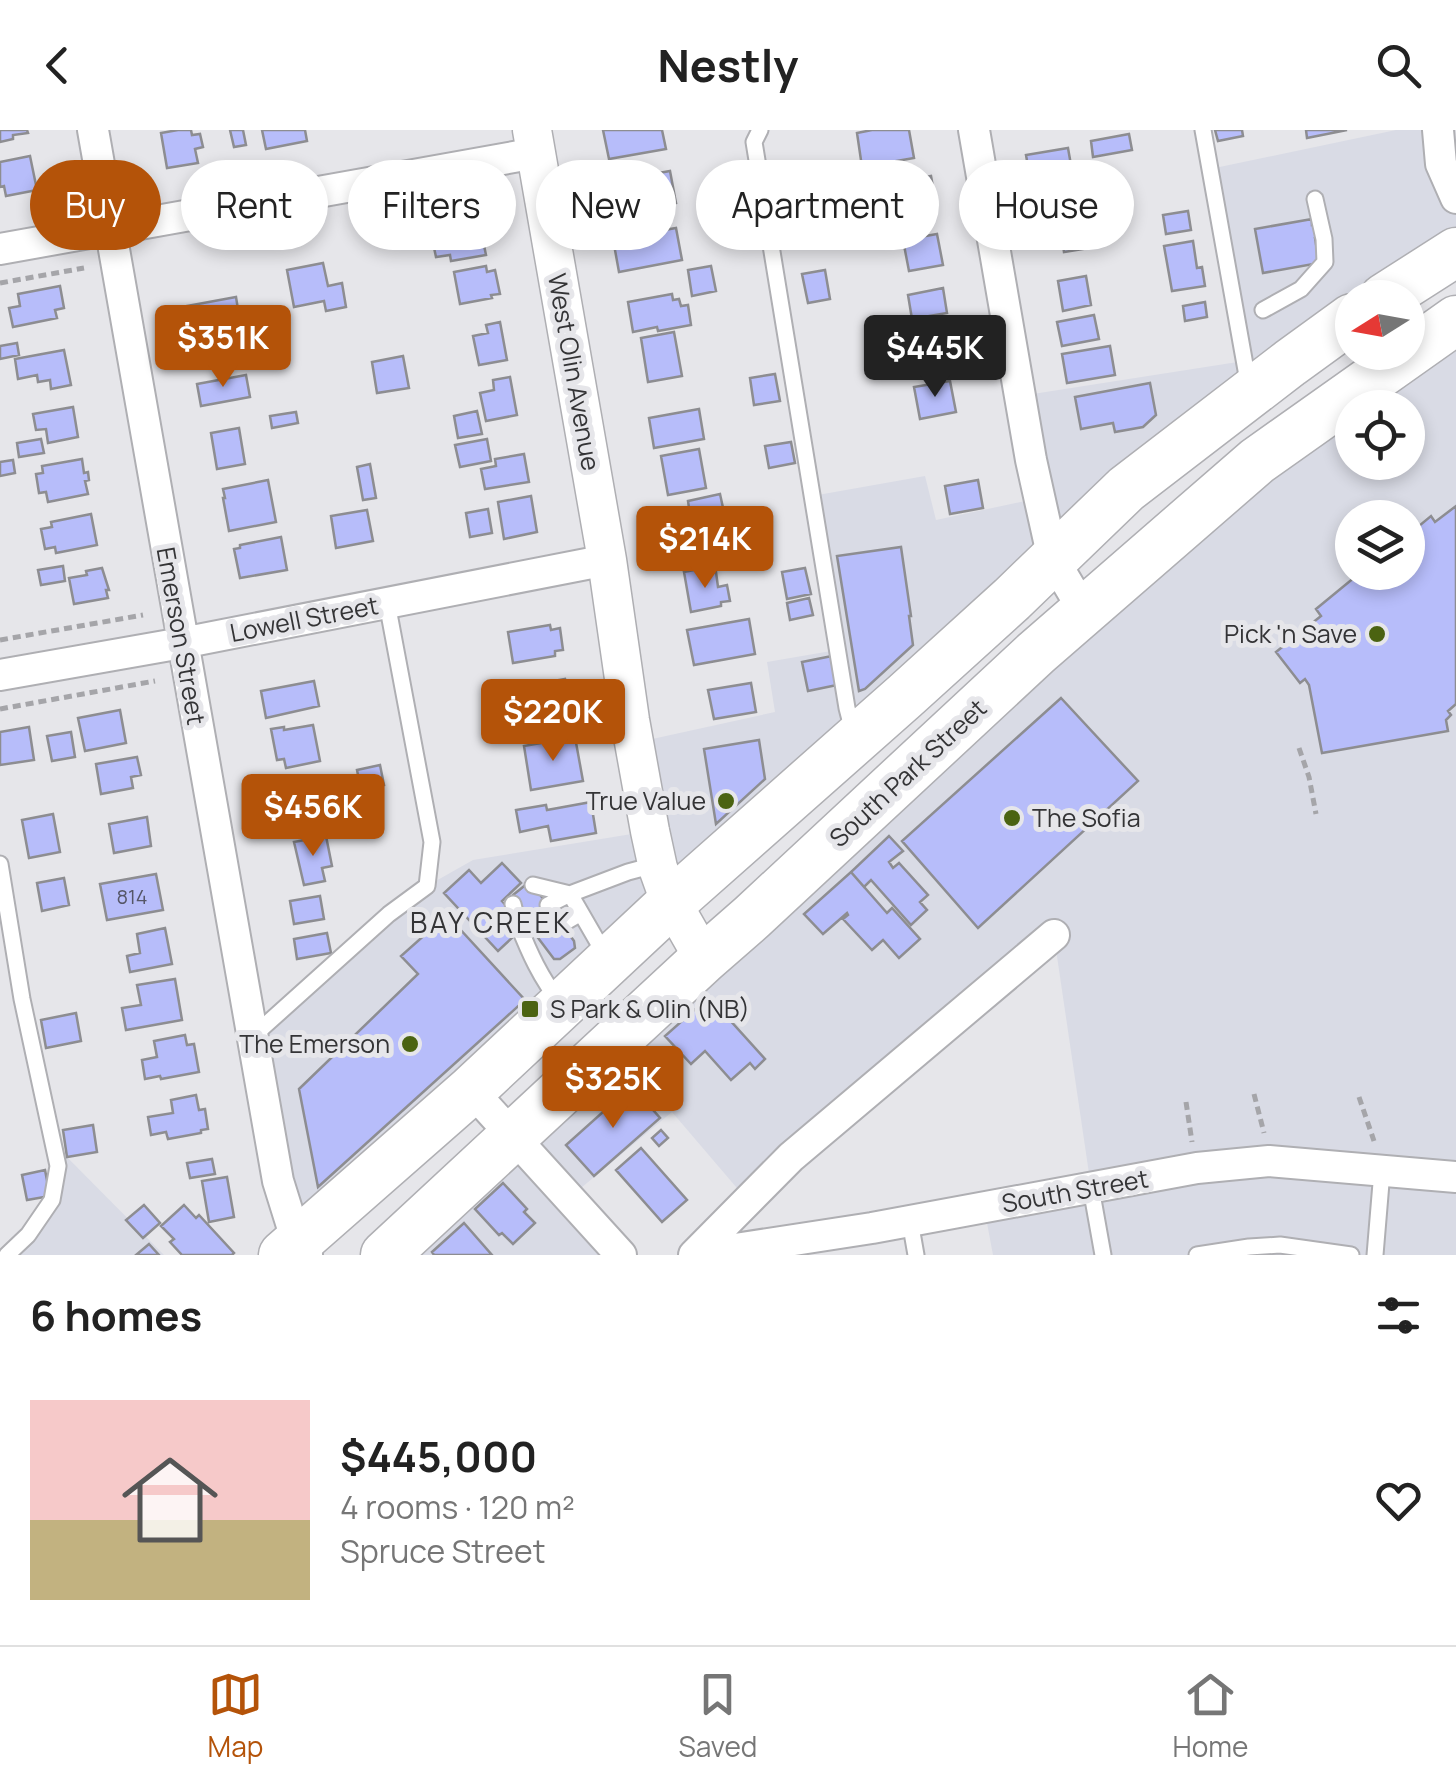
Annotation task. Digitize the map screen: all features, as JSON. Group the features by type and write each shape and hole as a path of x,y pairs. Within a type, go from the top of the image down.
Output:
{"main road":[{"path":"1412,280 1456,252"},
{"name":"South Park Street","path":"385,1255 1084,610 1257,461 1456,320"},
{"path":"296,1251 471,1090 550,988 591,944 664,884 856,741 1126,489 1335,330"}],"street":[{"name":"Emerson Street","path":"93,130 98,160"},
{"path":"974,130 1031,460 1054,559 1084,610"},
{"path":"1438,130 1441,164 1456,198"},
{"path":"161,218 534,141"},
{"name":"West Olin Avenue","path":"534,141 630,720 664,884 704,958"},
{"path":"0,249 30,244"},
{"name":"Emerson Street","path":"114,250 278,1181 296,1251"},
{"name":"Lowell Street","path":"0,675 606,560"},
{"path":"695,1255 791,1157 1054,935"},
{"path":"471,1090 622,1255"},
{"name":"South Street","path":"695,1255 910,1221 1196,1168 1378,1156 1456,1177"}],"lane":[{"path":"760,130 754,142 847,708 856,741"},
{"path":"1203,130 1250,393"},
{"path":"1263,310 1300,289 1325,262 1315,199"},
{"path":"252,1038 389,914 427,886 432,842 387,603"},
{"path":"0,864 22,999 58,1166 52,1200 28,1235 7,1255"},
{"path":"548,905 628,872 664,884"},
{"path":"534,885 570,894 591,944"},
{"path":"513,904 550,988"},
{"path":"562,924 581,913"},
{"path":"550,988 553,957"},
{"path":"1375,1255 1378,1156"},
{"path":"1091,1188 1104,1255"},
{"path":"910,1221 916,1255"},
{"path":"1197,1255 1280,1245 1351,1255"}],"path":[{"path":"0,283 84,268"},
{"path":"0,640 143,615"},
{"path":"0,709 156,682"},
{"path":"1298,748 1316,814"},
{"path":"1254,1094 1264,1133"},
{"path":"1359,1097 1378,1156"},
{"path":"1186,1102 1192,1145"}],"shaded area":[{"path":"1396,130 1426,130 1456,183 1456,252 1411,280 1335,280 1335,313 297,1242 251,1038 427,886 473,860 650,831 634,743 775,712 767,662 837,650 812,496 925,476 936,520 1039,498 1020,396 1244,361 1210,169"},
{"path":"1456,320 1456,1255 993,1255 984,1207 1091,1187 1054,936 748,1201 672,1112 569,1198 621,1255 380,1255 1036,653 1335,416 1335,480 1425,480 1425,390 1368,390 1393,370 1425,370 1425,345"},
{"path":"54,1144 164,1255 7,1255 52,1200"}],"building":[{"path":"0,130 27,130 28,133 0,142"},
{"path":"191,130 192,135 200,134 203,147 195,149 197,160 181,160 181,166 167,168 161,133"},
{"path":"230,130 243,130 246,145 234,147"},
{"path":"262,130 305,130 307,141 266,149"},
{"path":"603,130 662,130 666,149 609,159"},
{"path":"909,130 914,158 861,160 857,133"},
{"path":"1215,130 1242,130 1243,136 1218,141"},
{"path":"1306,130 1347,130 1307,138"},
{"path":"1129,134 1132,150 1093,157 1091,141"},
{"path":"1068,148 1070,160 1027,160 1026,155"},
{"path":"30,156 30,191 6,196 4,186 0,187 0,162"},
{"path":"1188,211 1191,230 1166,234 1163,215"},
{"path":"1312,219 1319,237 1315,238 1319,263 1263,273 1255,229"},
{"path":"676,228 682,260 619,272 615,250 676,250"},
{"path":"1193,241 1197,268 1202,267 1205,286 1172,291 1164,246"},
{"path":"939,244 943,265 909,271 905,250 939,250"},
{"path":"435,250 485,250 486,255 451,261 450,255 436,257"},
{"path":"323,263 328,286 342,283 346,307 326,311 324,301 294,307 287,270"},
{"path":"486,266 487,272 495,270 500,294 460,304 454,272"},
{"path":"711,266 716,291 692,296 688,270"},
{"path":"825,270 830,299 808,303 802,274"},
{"path":"1086,276 1091,305 1063,311 1058,281"},
{"path":"60,286 64,308 55,310 57,318 13,327 9,308 20,306 18,294"},
{"path":"943,288 947,313 912,319 908,295"},
{"path":"672,294 681,306 688,305 691,325 633,332 628,302"},
{"path":"236,297 241,328 234,329 237,346 196,354 187,306"},
{"path":"1205,302 1207,317 1185,321 1183,306"},
{"path":"1094,315 1099,339 1062,346 1057,322"},
{"path":"500,322 507,360 479,365 473,336 488,333 486,325"},
{"path":"674,332 682,376 648,382 641,338"},
{"path":"17,343 19,355 0,359 0,346"},
{"path":"1110,346 1115,375 1067,383 1062,354"},
{"path":"64,350 71,385 51,389 50,380 38,382 37,375 18,379 15,359"},
{"path":"403,356 409,388 377,393 372,362"},
{"path":"775,374 780,401 754,405 750,378"},
{"path":"246,375 250,397 201,406 197,384"},
{"path":"510,377 517,415 486,421 480,393 494,390 493,380"},
{"path":"950,381 956,412 920,419 914,387"},
{"path":"1150,383 1156,415 1143,427 1115,432 1113,423 1081,429 1075,397"},
{"path":"73,407 78,437 48,443 46,429 36,430 33,414"},
{"path":"699,409 704,439 654,448 649,418"},
{"path":"477,411 482,434 458,438 454,416"},
{"path":"296,412 298,423 272,428 270,416"},
{"path":"239,428 245,464 217,469 211,433"},
{"path":"41,439 44,453 19,457 17,443"},
{"path":"487,439 491,461 460,467 455,445"},
{"path":"791,442 795,463 769,468 765,446"},
{"path":"699,449 706,488 668,495 661,456"},
{"path":"524,454 529,482 485,489 481,469 496,466 495,459"},
{"path":"82,459 84,473 88,472 88,494 48,502 46,492 39,493 36,474 43,473 42,466"},
{"path":"13,460 15,473 0,476 0,462"},
{"path":"370,464 376,498 363,500 357,467"},
{"path":"268,480 276,522 229,531 223,489"},
{"path":"978,480 983,508 950,514 945,486"},
{"path":"720,494 727,526 672,536 667,512 689,508 688,501"},
{"path":"531,496 537,532 504,539 498,502"},
{"name":"Pick 'n Save","path":"1456,506 1456,704 1448,711 1448,731 1322,753 1309,685 1305,679 1300,683 1276,652 1321,616 1316,609 1339,590 1425,590 1425,521 1431,516 1435,522"},
{"path":"488,509 492,533 470,537 466,513"},
{"path":"367,510 373,541 336,548 331,516"},
{"path":"91,514 97,545 56,553 55,547 45,549 41,529 52,527 51,522"},
{"path":"281,537 287,570 240,578 234,549"},
{"path":"901,547 913,645 859,691 837,556"},
{"path":"63,566 65,581 41,585 38,570"},
{"path":"102,568 108,598 74,604 69,578"},
{"path":"805,568 811,594 787,599 782,572"},
{"path":"699,569 700,575 716,572 718,587 727,585 730,601 691,612 684,572"},
{"path":"809,598 813,615 790,620 787,603"},
{"path":"749,619 755,654 694,665 687,630"},
{"path":"550,625 551,630 560,628 563,650 555,651 555,656 513,663 508,632"},
{"path":"832,656 837,685 808,691 802,662"},
{"path":"565,679 573,724 506,735 499,691"},
{"path":"314,681 319,706 266,718 261,691"},
{"path":"751,683 756,712 714,719 708,690"},
{"name":"The Sofia","path":"1061,698 1138,781 978,928 902,841"},
{"path":"120,710 126,743 85,751 78,718"},
{"path":"313,725 320,761 286,768 284,759 277,760 271,729"},
{"path":"29,727 34,760 0,765 0,732"},
{"path":"71,732 75,757 52,761 47,736"},
{"path":"575,737 583,781 531,790 524,746"},
{"name":"True Value","path":"759,740 765,779 716,824 704,749"},
{"path":"137,757 141,775 131,777 133,788 101,794 96,764"},
{"path":"380,765 384,785 361,790 357,770"},
{"path":"327,782 333,814 292,822 289,808 281,809 279,794"},
{"path":"591,802 596,833 551,841 548,826 520,832 516,810 546,805 547,810"},
{"path":"53,814 60,852 29,858 22,820"},
{"path":"147,817 151,846 114,853 109,824"},
{"path":"326,836 332,866 322,868 325,881 304,885 294,842"},
{"path":"889,836 903,851 889,862 893,868 899,863 928,895 920,902 927,910 911,925 871,880 864,887 851,872"},
{"path":"502,863 521,883 502,901 512,912 501,923 514,936 498,951 444,893 469,870 481,883"},
{"path":"851,872 887,913 892,908 920,939 899,958 883,940 872,950 843,919 847,913 823,934 804,914"},
{"path":"156,874 163,910 107,920 100,884"},
{"path":"64,878 69,905 42,911 37,883"},
{"path":"528,883 574,941 575,948 560,959 554,959 511,902 513,895"},
{"path":"320,896 324,919 294,924 290,901"},
{"name":"The Emerson","path":"447,915 525,1000 318,1187 299,1089 418,974 401,956"},
{"path":"165,928 172,964 130,972 127,956 140,953 137,934"},
{"path":"327,933 331,953 297,959 294,939"},
{"path":"175,979 182,1020 126,1030 122,1008 141,1005 137,985"},
{"path":"709,997 765,1059 755,1069 750,1063 731,1080 705,1051 691,1064 665,1036"},
{"path":"76,1013 81,1041 46,1048 41,1020"},
{"path":"185,1035 187,1045 194,1044 199,1072 145,1079 142,1060 157,1057 154,1041"},
{"path":"632,1086 660,1118 594,1176 566,1145"},
{"path":"196,1095 199,1110 205,1109 208,1129 168,1139 166,1132 151,1135 148,1117 173,1113 171,1100"},
{"path":"93,1125 97,1152 67,1157 63,1130"},
{"path":"661,1130 668,1138 659,1146 652,1138"},
{"path":"641,1148 687,1200 662,1222 616,1170"},
{"path":"212,1159 215,1174 190,1178 187,1163"},
{"path":"45,1170 50,1196 27,1200 22,1175"},
{"path":"227,1177 234,1217 209,1222 202,1181"},
{"path":"503,1183 535,1223 513,1244 475,1209"},
{"path":"144,1205 160,1223 143,1238 126,1220"},
{"path":"184,1205 196,1218 199,1215 232,1255 182,1255 161,1226"},
{"path":"464,1223 492,1255 434,1255 432,1252"},
{"path":"149,1244 159,1255 136,1255"}],"place":[{"name":"Pick 'n Save","path":"1377,634"},
{"name":"True Value","path":"726,801"},
{"name":"The Sofia","path":"1012,818"},
{"name":"S Park & Olin (NB)","path":"530,1009"},
{"name":"The Emerson","path":"410,1044"}],"district":[{"name":"BAY CREEK","path":"491,923"}]}
